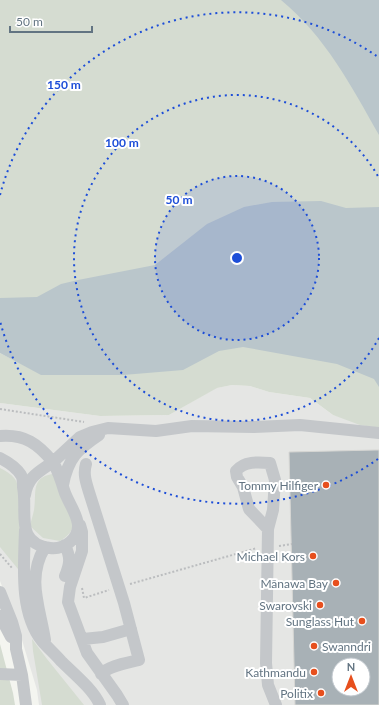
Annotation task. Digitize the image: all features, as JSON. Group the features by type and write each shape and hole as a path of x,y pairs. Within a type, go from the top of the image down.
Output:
{"street":[{"path":"100,705 76,676 41,640 29,616 24,579 25,495 29,480 53,462 80,437 108,428 156,431 192,426 254,427 300,425 379,433"},
{"path":"63,485 64,477 72,458 81,448 108,428"},
{"path":"0,436 24,438 41,448 53,462 77,517 83,538 80,559 68,594 68,602 87,653"},
{"path":"0,458 14,466 22,476 25,495"},
{"path":"268,528 249,509 243,487 237,477 236,470 240,466 258,462 270,463 275,480 273,510 268,528 267,547 266,663 268,685 276,705"},
{"path":"86,464 84,475 119,588 139,660 110,669 102,674"},
{"path":"25,529 32,541 46,547 61,548 76,536 78,529 77,517"},
{"path":"65,545 68,551 70,564 62,587 61,600 72,636 78,646 87,653 123,705"},
{"path":"46,547 37,565 35,584 36,598 46,645"},
{"path":"0,592 16,636 16,649"},
{"path":"0,616 16,649 22,675 26,705"},
{"path":"83,640 103,637 131,629"},
{"path":"0,674 22,675"}],"path":[{"path":"0,409 88,423"},
{"path":"73,578 80,581 84,598 259,547 292,544"},
{"path":"0,554 15,572 17,579 24,579"}],"shaded area":[{"path":"0,0 379,0 379,428 360,425 333,415 310,398 269,392 250,386 232,385 217,388 169,415 100,416 0,403 0,353 37,372 0,349"},
{"path":"281,0 379,0 379,135 348,81 324,46 297,14"},
{"path":"321,201 346,208 379,207 379,387 374,379 337,364 243,347 219,351 183,370 123,375 41,375 0,353 0,298 37,297 61,284 155,265 207,224 244,207 272,202"},
{"name":"Mānawa Bay","path":"232,385 250,386 269,392 310,398 333,415 379,428 379,705 39,705 37,690 19,630 0,581 0,403 100,416 169,415 216,388"},
{"path":"0,468 15,479 19,495 20,522 18,569 0,547"},
{"path":"52,474 56,477 74,521 70,533 60,541 43,538 30,526 35,504 37,483 45,476"},
{"path":"32,639 47,659 84,705 42,705"},
{"path":"0,644 13,693 15,705 0,705"}],"building":[{"name":"Mānawa Bay","path":"379,450 379,705 295,705 289,452"}],"place":[{"name":"Tommy Hilfiger","path":"326,485"},
{"name":"Michael Kors","path":"313,556"},
{"name":"Mānawa Bay","path":"336,583"},
{"name":"Swarovski","path":"320,605"},
{"name":"Sunglass Hut","path":"362,621"},
{"name":"Swanndri","path":"314,646"},
{"name":"Kathmandu","path":"314,672"},
{"name":"Politix","path":"321,693"}]}
